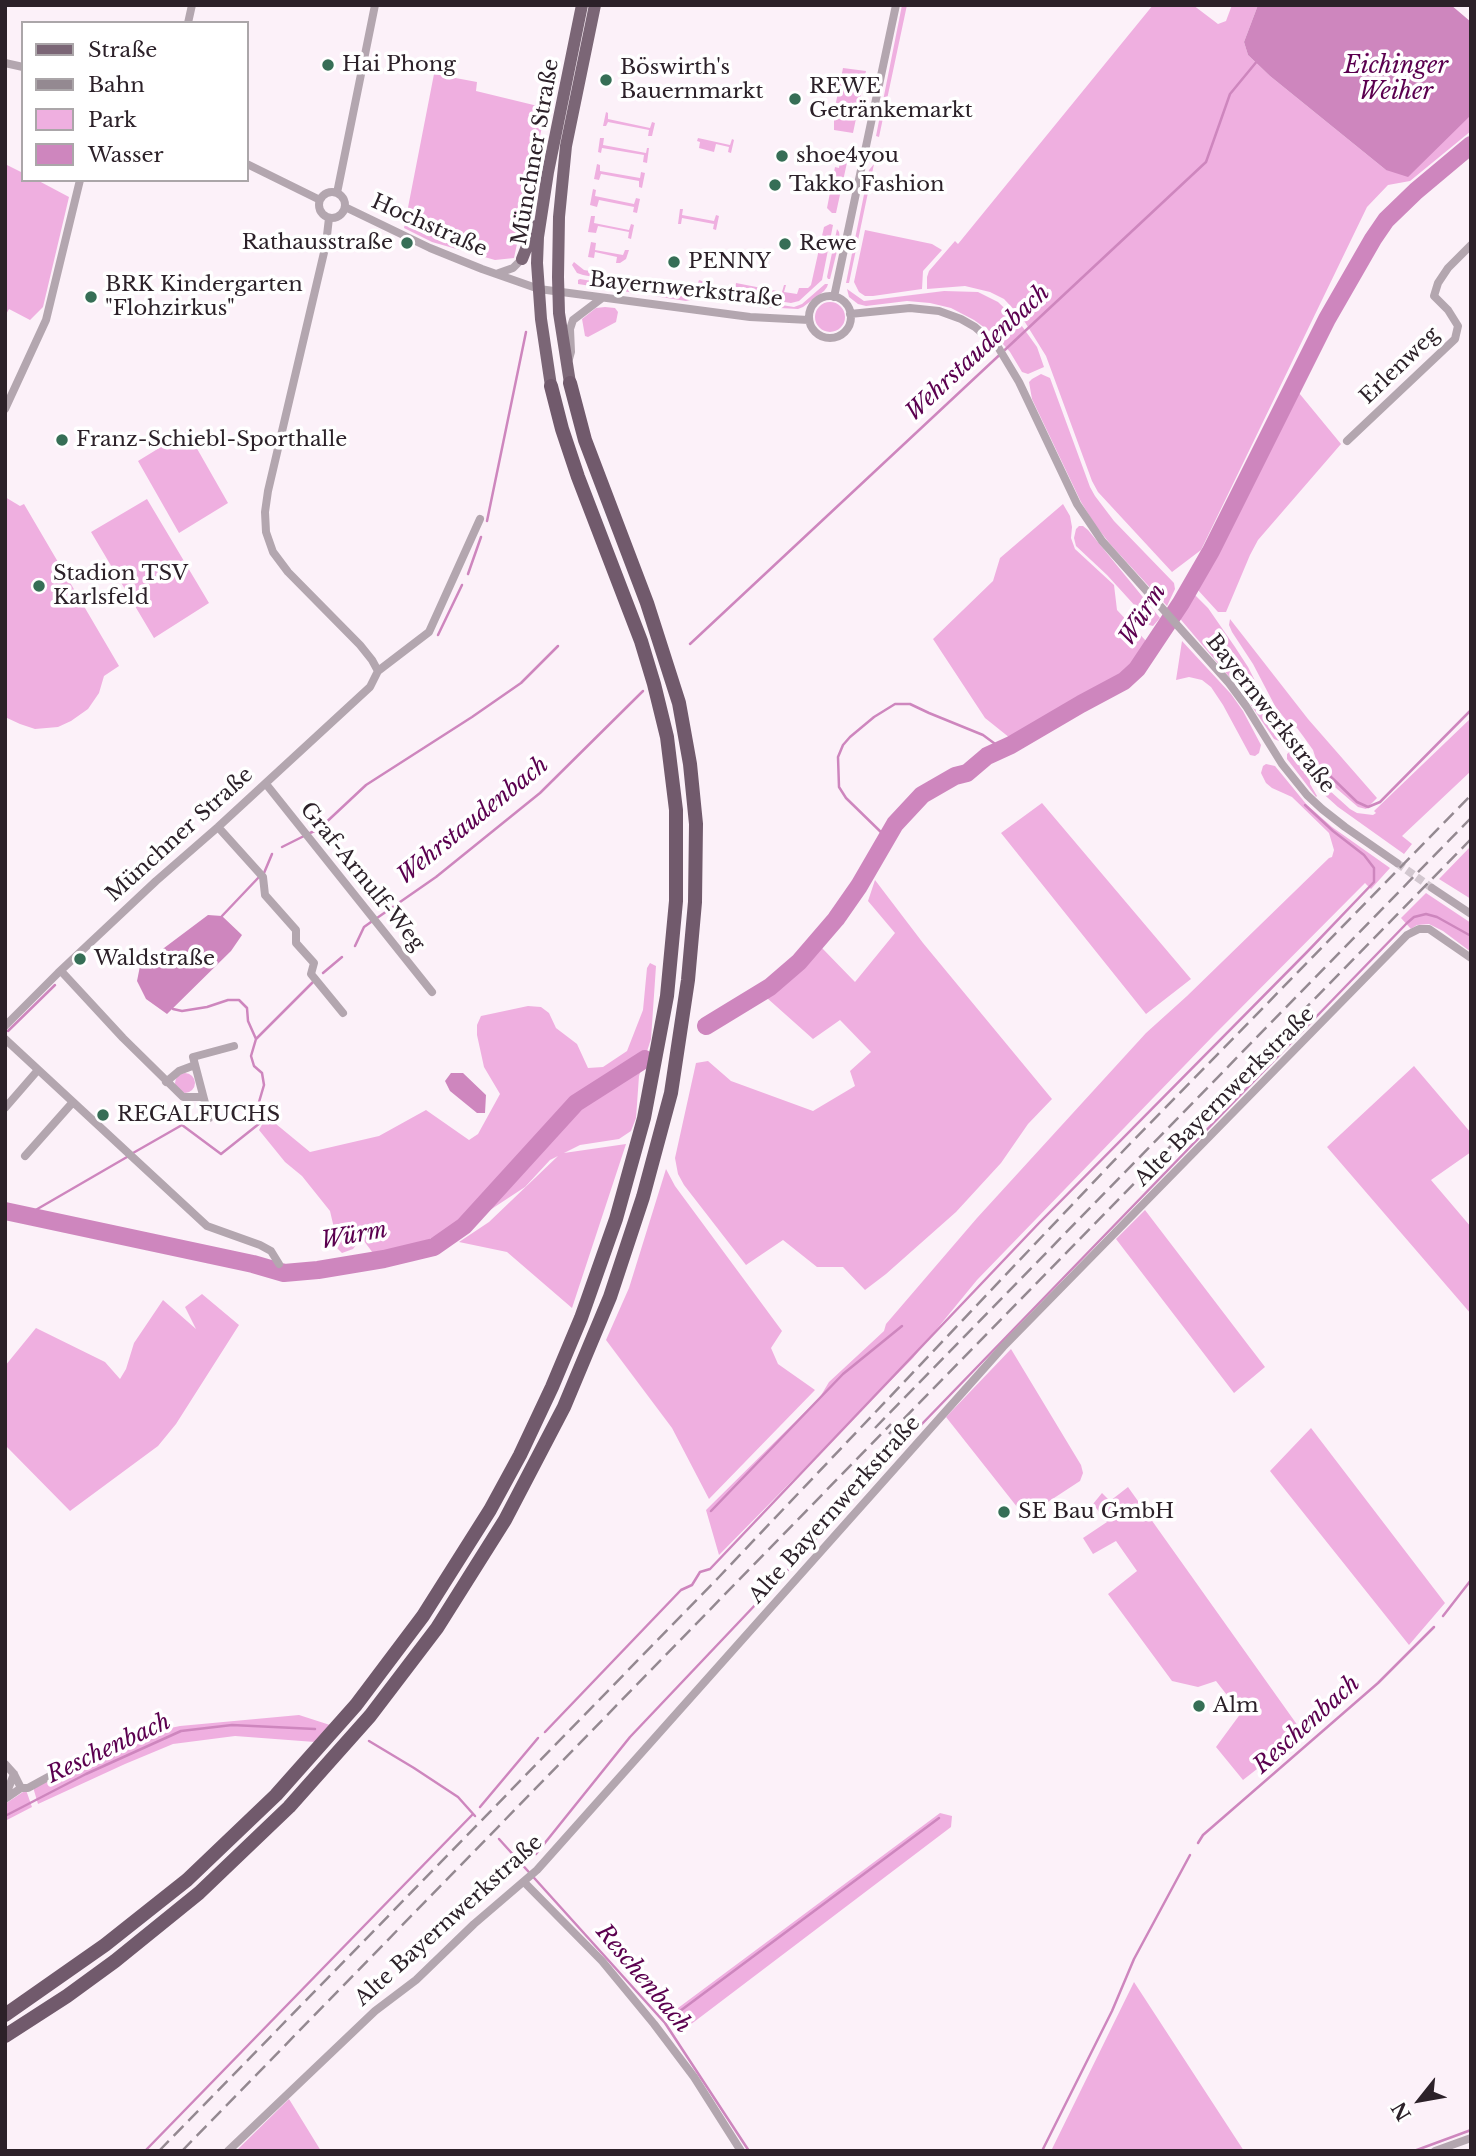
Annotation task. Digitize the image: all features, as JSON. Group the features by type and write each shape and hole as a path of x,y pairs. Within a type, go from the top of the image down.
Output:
{"highway":[{"path":"9,2035 115,1961 199,1893 289,1807 370,1716 437,1628 505,1520 564,1406 610,1297 643,1197 671,1093 691,954 696,824 690,764 679,703 647,603 585,440 570,383"},
{"path":"6,2014 105,1945 187,1880 276,1795 356,1704 424,1616 520,1455 581,1318 616,1219 632,1166 653,1077 669,976 678,863 674,788 667,737 649,666 578,477 551,386"}],"main road":[{"name":"Münchner Straße","path":"570,383 558,292 558,242 569,99 582,5"},
{"name":"Münchner Straße","path":"551,386 539,289 538,237 542,206 595,5"},
{"path":"522,259 542,206"}],"street":[{"path":"337,193 375,5"},
{"path":"850,314 843,301 834,296 866,154 895,5"},
{"path":"248,164 320,200"},
{"path":"5,409 46,320 80,182"},
{"path":"329,192 337,193 344,199 345,207 341,215 329,218 320,209 320,200 329,192"},
{"name":"Hochstraße","path":"345,207 430,248 539,289"},
{"path":"329,218 326,244 268,491 266,532 273,552 288,572 360,645 378,671"},
{"name":"Erlenweg","path":"1347,441 1455,339 1458,327 1448,310 1434,296 1448,268 1471,245"},
{"path":"496,274 513,268 522,259"},
{"path":"539,289 558,292"},
{"name":"Bayernwerkstraße","path":"558,292 750,317 810,320"},
{"name":"Bayernwerkstraße","path":"834,296 823,297 817,301 810,313 810,320 816,332 827,337 834,337 845,331 849,325 850,314 923,308 961,319 998,347 1009,362 1077,504 1102,541 1229,683 1282,764 1307,794 1345,827 1396,863"},
{"path":"567,365 571,352 570,329 573,320 602,298"},
{"name":"Münchner Straße","path":"5,1026 156,881 370,687 378,671 429,632 480,519"},
{"name":"Graf-Arnulf-Weg","path":"265,784 432,992"},
{"path":"218,827 262,874 265,895 296,930 296,943 314,963 311,974 343,1013"},
{"path":"1432,888 1471,914"},
{"name":"Alte Bayernwerkstraße","path":"228,2151 375,2011 416,1980 474,1924 537,1870 1003,1347 1407,935 1419,929 1429,929 1471,958"},
{"path":"61,971 166,1082 183,1097 203,1097"},
{"path":"5,1038 207,1226 260,1245 271,1251 279,1264"},
{"path":"209,1118 193,1057 234,1046"},
{"path":"166,1082 179,1071 195,1065"},
{"path":"5,1108 38,1070"},
{"path":"26,1156 73,1102"},
{"path":"5,1764 21,1788"},
{"path":"5,1798 70,1765"},
{"path":"5,1798 14,1774"},
{"path":"526,1880 602,1961 654,2024 694,2077 741,2151"},
{"path":"1435,2151 1471,2138"}],"green space":[{"path":"902,5 907,5 879,137 876,136"},
{"path":"1153,5 1193,5 1218,24 1226,21 1232,5 1258,5 1244,42 1248,55 1386,170 1471,115 1471,131 1410,181 1388,185 1367,207 1201,550 1172,572 1098,492 1046,356 1023,319 1004,299 990,292 965,286 927,289 929,271 955,241 958,244"},
{"path":"843,68 866,71 853,133 834,130 834,112"},
{"path":"434,74 477,82 476,91 546,108 514,258 495,260 432,242 404,228"},
{"path":"606,112 608,119 650,128 652,122 655,123 652,136 648,136 649,130 608,122 603,126"},
{"path":"600,138 604,138 603,145 646,153 649,148 647,163 643,162 644,155 602,148 601,153 598,152"},
{"path":"698,138 730,145 732,139 731,153 728,152 729,147 716,144 714,152 699,148"},
{"path":"841,153 848,158 836,213 832,213 827,208 835,167 839,168"},
{"path":"5,164 21,172 21,182 41,182 69,197 43,307 30,320 9,309 5,316"},
{"path":"597,164 600,165 600,171 640,178 641,172 645,173 642,188 639,187 639,181 601,174 599,180 594,179"},
{"path":"874,164 849,283 846,283 869,170"},
{"path":"593,189 596,190 595,196 634,204 636,198 640,199 637,213 633,212 634,207 599,200 597,207 590,205"},
{"path":"680,209 683,209 682,215 714,221 716,215 719,216 716,230 713,229 714,224 682,218 681,224 678,224"},
{"path":"591,216 595,216 594,223 629,230 631,224 634,225 631,239 628,238 629,232 598,226 596,233 588,232"},
{"path":"833,225 822,280 799,301 791,303 735,294 736,283 782,292 786,285 784,292 797,294 799,288 808,288 811,285 824,227"},
{"path":"837,229 840,239 828,279 827,277"},
{"path":"865,230 932,244 942,250 923,271 922,289 873,296 865,296 859,292 854,282"},
{"path":"591,242 596,243 595,250 623,255 625,250 629,250 626,259 616,263 617,257 595,252 594,258 588,257"},
{"path":"574,262 584,270 696,289 699,280 705,282 700,295 583,275 577,273 572,265"},
{"path":"580,279 694,299 686,301 578,284"},
{"path":"828,284 824,291 798,309 762,307 763,302 794,307 802,304"},
{"path":"847,289 864,301 944,291 978,292 998,302 1019,322 1037,347 1044,367 1028,374 1022,372 996,336 951,308 907,301 866,306 849,297"},
{"path":"830,302 841,306 845,317 841,328 830,332 819,328 815,317 819,306"},
{"path":"596,308 615,308 618,312 616,322 588,337 585,336 582,319"},
{"path":"1041,374 1050,378 1095,496 1114,521 1174,583 1175,589 1167,606 1111,545 1081,502 1032,399 1029,382"},
{"path":"1299,393 1341,444 1258,540 1226,612 1218,612 1197,589"},
{"path":"187,431 228,503 179,533 138,461"},
{"name":"Stadion TSV Karlsfeld","path":"5,497 20,506 24,504 119,666 104,676 99,693 88,709 58,727 35,729 5,717"},
{"path":"147,499 209,603 154,638 91,532"},
{"path":"1063,504 1070,516 1071,538 1075,549 1114,585 1117,610 1147,642 1132,666 1106,685 1010,738 985,718 933,639 993,581 1000,558"},
{"path":"1079,526 1088,530 1160,618 1153,626 1149,625 1107,575 1076,546 1074,538"},
{"path":"1181,588 1194,594 1208,608 1235,647 1270,710 1285,731 1283,739 1274,739 1242,692 1171,608"},
{"path":"1230,619 1308,719 1377,798 1366,809 1358,807 1321,775 1313,750 1297,728 1289,724 1275,706 1232,632"},
{"path":"1182,641 1231,694 1243,711 1261,745 1255,756 1250,755 1211,687 1202,680 1189,677 1176,680"},
{"path":"1471,718 1471,771 1402,836 1412,844 1404,854 1338,807 1318,789 1316,783 1319,781 1350,809 1357,813 1373,815 1376,813 1374,811"},
{"path":"1294,748 1299,748 1309,762 1310,784 1316,797 1287,759 1287,754"},
{"path":"1266,764 1275,766 1307,805 1332,827 1390,868 1371,889 1365,883 1214,1035 977,1280 913,1358 719,1555 706,1510 820,1397 829,1382 884,1331 886,1324 977,1218 1146,1033 1332,857 1334,850 1329,833 1292,797 1266,783 1261,773"},
{"path":"1042,803 1191,979 1146,1014 1001,833"},
{"path":"1471,846 1471,899 1439,879"},
{"path":"875,880 923,943 1052,1099 1028,1124 1001,1163 956,1212 865,1290 843,1267 817,1267 783,1240 746,1265 684,1185 678,1174 675,1158 696,1063 708,1061 731,1081 813,1111 855,1086 850,1071 871,1052 840,1020 813,1039 767,998 822,948 855,982 895,933 868,901"},
{"path":"1426,893 1471,923 1471,952 1429,924 1417,925 1411,929 1401,918"},
{"path":"650,963 656,966 651,1039 639,1076 636,1118 631,1131 619,1139 580,1145 564,1153 626,1144 572,1308 507,1252 459,1242 489,1222 558,1156 550,1160 525,1187 487,1212 417,1245 383,1254 373,1253 364,1241 360,1240 353,1249 342,1253 335,1246 330,1211 259,1130 269,1112 276,1124 310,1152 379,1136 426,1110 469,1140 478,1134 500,1094 484,1067 477,1035 481,1016 528,1006 541,1007 549,1013 556,1028 577,1044 588,1068 603,1067 627,1051 643,1010 647,968"},
{"path":"1414,1066 1471,1133 1471,1152 1431,1180 1471,1227 1471,1314 1327,1147"},
{"path":"181,1073 189,1073 195,1083 189,1093 181,1093 175,1087 175,1079"},
{"path":"666,1169 675,1186 782,1331 771,1348 778,1364 815,1390 709,1499 672,1428 606,1340 629,1288"},
{"path":"1145,1210 1265,1367 1234,1393 1116,1239"},
{"path":"202,1294 239,1325 176,1424 158,1446 70,1511 5,1445 5,1366 36,1328 105,1362 120,1379 134,1343 163,1300 196,1329 185,1307"},
{"path":"1011,1349 1081,1465 1083,1473 1080,1481 1025,1517 946,1417"},
{"path":"1311,1428 1445,1603 1409,1645 1270,1471"},
{"path":"1128,1487 1303,1733 1243,1780 1216,1747 1241,1713 1216,1681 1198,1687 1172,1681 1108,1594 1137,1571 1116,1541 1093,1554 1083,1538 1107,1522 1093,1504 1102,1493 1110,1501"},
{"path":"299,1715 330,1725 315,1742 235,1736 173,1744 38,1804 33,1787 80,1763 166,1729"},
{"path":"26,1790 32,1807 5,1821 5,1804"},
{"path":"940,1813 952,1816 951,1827 686,2028 674,2011"},
{"path":"1134,1982 1244,2151 1051,2151"},
{"path":"289,2099 321,2151 236,2151"}],"water":[{"name":"Eichinger Weiher","path":"1258,5 1451,5 1471,22 1471,115 1408,177 1386,170 1248,55 1244,42"},
{"path":"208,915 222,916 242,935 231,951 167,1014 146,999 137,981 140,966"},
{"path":"451,1073 463,1073 486,1095 485,1113 477,1113 450,1091 445,1081"}],"waterway":[{"name":"Wehrstaudenbach","path":"690,644 1206,162 1230,94 1258,60"},
{"name":"Würm","path":"706,1026 770,987 799,962 836,919 859,886 895,824 922,795 955,776 967,773 987,756 1124,681 1137,669 1181,603 1211,551 1327,319 1373,239 1386,220 1416,191 1471,145"},
{"path":"487,521 526,332"},
{"path":"468,574 481,537"},
{"path":"438,635 462,585"},
{"path":"310,833 319,829 366,785 521,683 558,646"},
{"name":"Wehrstaudenbach","path":"377,918 436,877 540,793 643,691"},
{"path":"886,837 846,798 839,787 838,757 843,745 874,717 895,704 910,704 983,735 1002,749"},
{"path":"1329,775 1357,802 1368,807 1380,802 1471,710"},
{"path":"545,1732 681,1590 692,1585 700,1572 710,1569 1040,1222 1374,882 1374,868 1364,855 1305,805"},
{"path":"282,847 304,836"},
{"path":"264,873 272,854"},
{"path":"222,916 259,877"},
{"path":"536,1854 630,1737 775,1584 889,1458 1407,923 1414,917 1426,914 1437,917 1471,936"},
{"name":"Wehrstaudenbach","path":"355,946 364,927 371,922"},
{"name":"Wehrstaudenbach","path":"323,973 342,957"},
{"path":"133,1153 182,1125 221,1154 260,1123 265,1113 259,1102 264,1085 262,1073 254,1066 251,1056 256,1039 313,982"},
{"path":"8,1031 55,985"},
{"path":"173,1009 182,1011 239,1000 247,1008 248,1021 256,1039"},
{"name":"Würm","path":"5,1211 284,1273 384,1259 434,1247 464,1226 576,1103 645,1059"},
{"path":"27,1215 127,1157"},
{"path":"711,1511 843,1374 902,1326"},
{"name":"Reschenbach","path":"1443,1616 1471,1580"},
{"name":"Reschenbach","path":"1198,1843 1203,1835 1378,1683 1434,1627"},
{"name":"Reschenbach","path":"5,1816 86,1774 181,1731 232,1725 315,1729"},
{"path":"480,1807 538,1738"},
{"name":"Reschenbach","path":"369,1741 458,1797 475,1816"},
{"path":"145,2151 473,1814"},
{"path":"676,2014 939,1818"},
{"name":"Reschenbach","path":"499,1839 665,2023 749,2151"},
{"name":"Reschenbach","path":"1042,2151 1112,2011 1134,1959 1190,1855"},
{"path":"1414,2151 1471,2130"}],"tunnel":[{"path":"1397,863 1432,888"}],"railway":[{"path":"159,2151 719,1577 1125,1149 1471,795"},
{"path":"875,1428 1471,818"},
{"path":"889,1434 1471,839"},
{"path":"182,2151 891,1424"}],"place":[{"name":"Hai Phong","path":"328,65"},
{"name":"Böswirth's Bauernmarkt","path":"606,80"},
{"name":"REWE Getränkemarkt","path":"795,99"},
{"name":"shoe4you","path":"782,156"},
{"name":"Takko Fashion","path":"775,185"},
{"name":"Rathausstraße","path":"407,243"},
{"name":"Rewe","path":"785,244"},
{"name":"PENNY","path":"674,262"},
{"name":"BRK Kindergarten \"Flohzirkus\"","path":"91,297"},
{"name":"Franz-Schiebl-Sporthalle","path":"62,440"},
{"name":"Stadion TSV Karlsfeld","path":"39,586"},
{"name":"Waldstraße","path":"80,959"},
{"name":"REGALFUCHS","path":"103,1115"},
{"name":"SE Bau GmbH","path":"1004,1512"},
{"name":"Alm","path":"1199,1706"}]}
